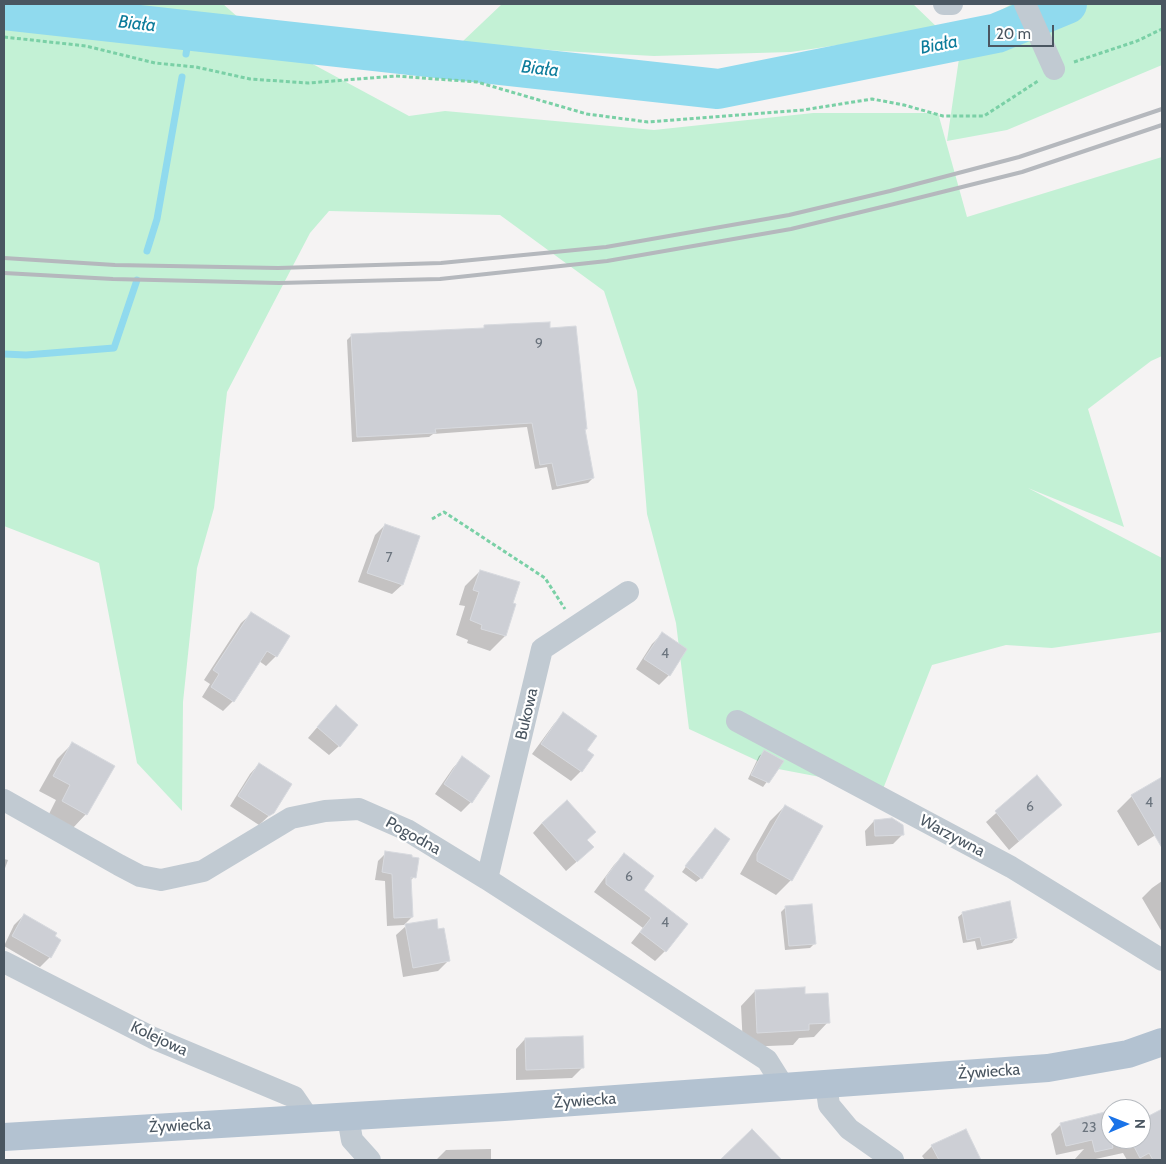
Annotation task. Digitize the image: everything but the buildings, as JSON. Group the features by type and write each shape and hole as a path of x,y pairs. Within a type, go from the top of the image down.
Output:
{"main road":[{"name":"Żywiecka","path":"4,1137 348,1117 1048,1068 1128,1054 1162,1042"}],"street":[{"path":"944,4 952,4"},
{"path":"1025,4 1054,70"},
{"name":"Bukowa","path":"487,879 542,649 628,592"},
{"name":"Warzywna","path":"737,721 1011,867 1162,960"},
{"name":"Pogodna","path":"4,800 140,876 161,880 203,871 291,818 325,811 360,809 407,830 487,879 768,1060 784,1087"},
{"name":"Kolejowa","path":"4,962 153,1038 294,1098 309,1118"},
{"path":"826,1084 829,1106 849,1129 893,1160"},
{"path":"348,1117 352,1140 370,1160"}],"path":[{"path":"4,37 86,46 155,63 196,67 250,79 308,83 396,76 477,82 587,114 648,122 803,110 872,99 904,105 943,116 984,116 1054,70 1137,41 1162,30"},
{"path":"432,519 444,512 545,578 576,627"}],"green space":[{"path":"4,4 223,4 257,34 409,116 445,111 654,130 813,113 938,113 967,217 1162,157 1162,356 1151,361 1088,409 1124,527 1028,488 1162,558 1162,632 1052,648 1006,645 932,665 883,789 773,768 689,729 676,623 647,514 637,391 604,291 500,215 329,211 310,233 227,392 214,508 197,568 183,702 182,811 137,763 99,563 4,526"},
{"path":"502,4 913,4 940,30 791,52 654,56 561,51 462,42"},
{"path":"1012,4 1162,4 1162,65 1007,130 947,141 963,31"}],"waterway":[{"name":"Biała","path":"4,10 718,89 997,33 1067,4"},
{"path":"186,54 190,30"},
{"path":"147,251 157,219 182,77"},
{"path":"4,354 26,355 114,348 137,280"}],"railway":[{"path":"4,258 115,265 278,268 441,263 606,247 789,215 890,191 1019,157 1162,109"},
{"path":"4,273 113,279 279,283 440,279 607,261 791,229 890,205 1022,172 1162,125"}]}
